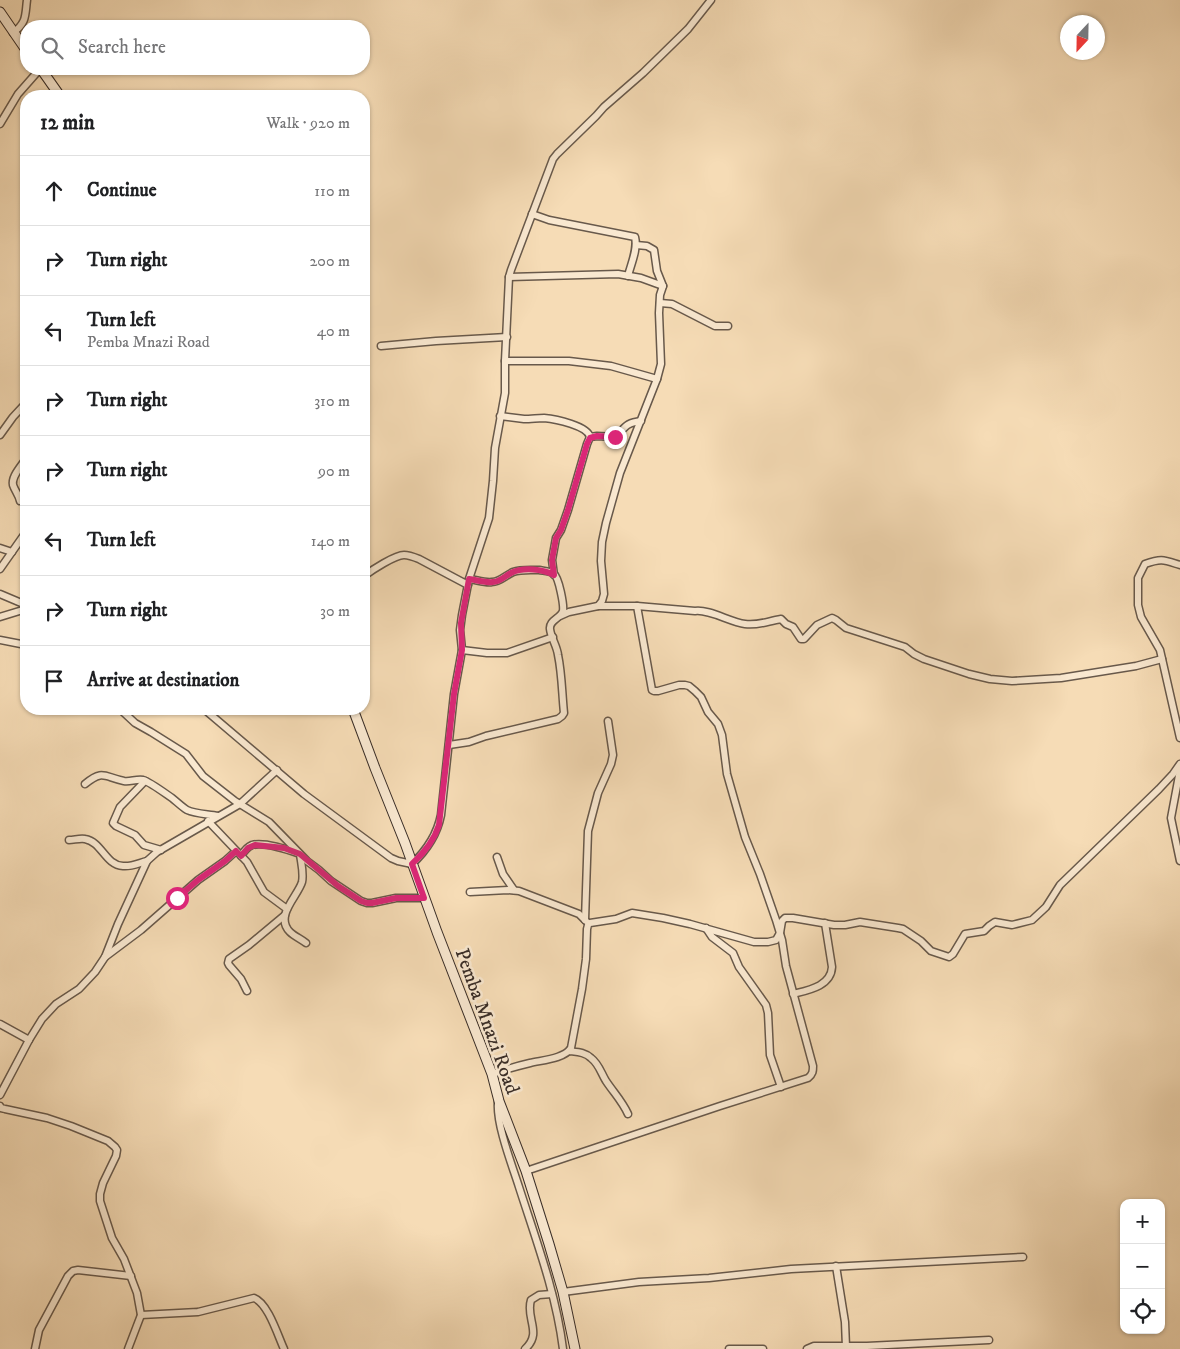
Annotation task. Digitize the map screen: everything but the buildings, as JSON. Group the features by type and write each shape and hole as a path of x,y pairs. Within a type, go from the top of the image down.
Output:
{"main road":[{"path":"0,12 20,42"},
{"path":"45,75 56,90"},
{"name":"Pemba Mnazi Road","path":"355,715 492,1074 499,1101 526,1171 563,1292 575,1349"}],"street":[{"path":"24,20 27,0"},
{"path":"211,715 304,794 398,862 412,864 431,843 439,825 454,694 462,650 461,623 469,582 489,518 495,448 505,393 509,277 557,154 604,107 643,73 688,29 711,0"},
{"path":"13,33 20,28"},
{"path":"22,90 35,75"},
{"path":"0,124 20,92"},
{"path":"532,214 549,220 635,237 636,244 628,276"},
{"path":"598,606 604,594 601,561 606,523 620,473 657,379 662,361 660,295 663,286 657,271 654,250 647,246 636,244"},
{"path":"509,277 604,274 640,278 663,286"},
{"path":"660,303 672,304 715,326 728,326"},
{"path":"381,346 507,337"},
{"path":"505,362 569,361 611,366 657,379"},
{"path":"0,435 20,409"},
{"path":"500,416 556,420 583,428 589,433 590,438 568,510 556,538 552,560 554,575"},
{"path":"590,438 597,436 615,437 625,426 632,422 641,421"},
{"path":"20,467 13,480 20,501"},
{"path":"0,569 20,541"},
{"path":"0,548 12,552"},
{"path":"370,572 390,560 404,555 419,559 469,582 499,581 518,571 549,572 557,578 563,605 560,616"},
{"path":"1180,565 1162,560 1154,560 1145,564 1138,578 1138,605 1141,617 1160,650 1178,718 1180,738"},
{"path":"0,594 20,602"},
{"path":"449,745 469,742 486,736 558,719 562,716 564,713 558,655 550,628 552,623 560,616 569,612 598,606 637,606 704,611 745,624 762,624 781,619 793,627 801,639 804,639 817,625 832,618 846,628 905,647 924,659 968,674 998,680 1061,678 1136,666 1162,659"},
{"path":"526,1171 808,1078 813,1072 786,966 780,933 745,837 727,774 722,735 718,724 708,712 701,697 689,686 679,685 658,691 652,690 637,606"},
{"path":"0,617 20,611"},
{"path":"462,650 507,653 553,637"},
{"path":"0,640 20,644"},
{"path":"129,715 135,723 186,754 204,776 240,804 269,822 300,854 338,886 361,901 372,903 396,898 424,898"},
{"path":"569,1052 586,959 588,831 598,793 613,760 608,721"},
{"path":"470,892 519,891 579,914 590,923 616,919 632,913 706,928 754,942 775,941 780,933 782,921 786,918 845,925 860,922 898,928 921,941 931,951 949,957 953,954 965,934 984,932 994,922 1012,925 1030,922 1046,907 1060,885 1159,789 1180,764"},
{"path":"69,840 82,839 91,842 107,858 118,865 126,866 147,861 161,850 240,804 277,770"},
{"path":"1180,770 1171,818 1180,861"},
{"path":"85,784 100,775 122,781 145,781 172,798 186,810 218,816"},
{"path":"145,781 120,807 113,823 135,835 144,845 161,850"},
{"path":"208,822 251,868 264,892 286,912"},
{"path":"105,957 141,930 198,880 238,853 255,845 284,848 300,854"},
{"path":"300,854 303,878 296,895 288,905 285,925 306,943"},
{"path":"497,857 503,874 514,890"},
{"path":"0,1095 28,1040 42,1019 60,1001 79,989 95,972 105,957 147,861"},
{"path":"247,991 228,961 249,946 286,912"},
{"path":"793,994 820,986 832,972 825,923"},
{"path":"706,928 712,937 733,954 739,967 766,1006 770,1055 781,1087"},
{"path":"0,1024 28,1040"},
{"path":"492,1074 569,1052 585,1054 597,1063 605,1080 623,1103 628,1114"},
{"path":"499,1101 498,1108 502,1133 552,1294 563,1349"},
{"path":"0,1106 1,1108 47,1118 71,1126 108,1141 117,1150 103,1183 100,1201 112,1238 124,1259 137,1293 140,1315 128,1349"},
{"path":"563,1292 640,1282 710,1278 836,1266 1023,1257"},
{"path":"836,1266 845,1322 846,1347"},
{"path":"35,1349 39,1330 68,1276 73,1271 131,1276"},
{"path":"525,1349 534,1336 530,1310 531,1300 539,1295 552,1294"},
{"path":"140,1315 198,1312 254,1298 258,1299 266,1308 284,1349"},
{"path":"808,1349 814,1346 896,1347 989,1340"},
{"path":"729,1349 763,1349"}],"route":[{"path":"177,898 236,851 241,856 244,851 255,845 284,848 300,854 327,878 367,903 396,898 424,898 412,864 431,843 439,825 454,694 462,650 460,630 469,579 493,582 499,581 518,571 530,570 540,570 554,575 552,560 556,538 568,510 587,444 590,438 597,436 615,437"}]}
